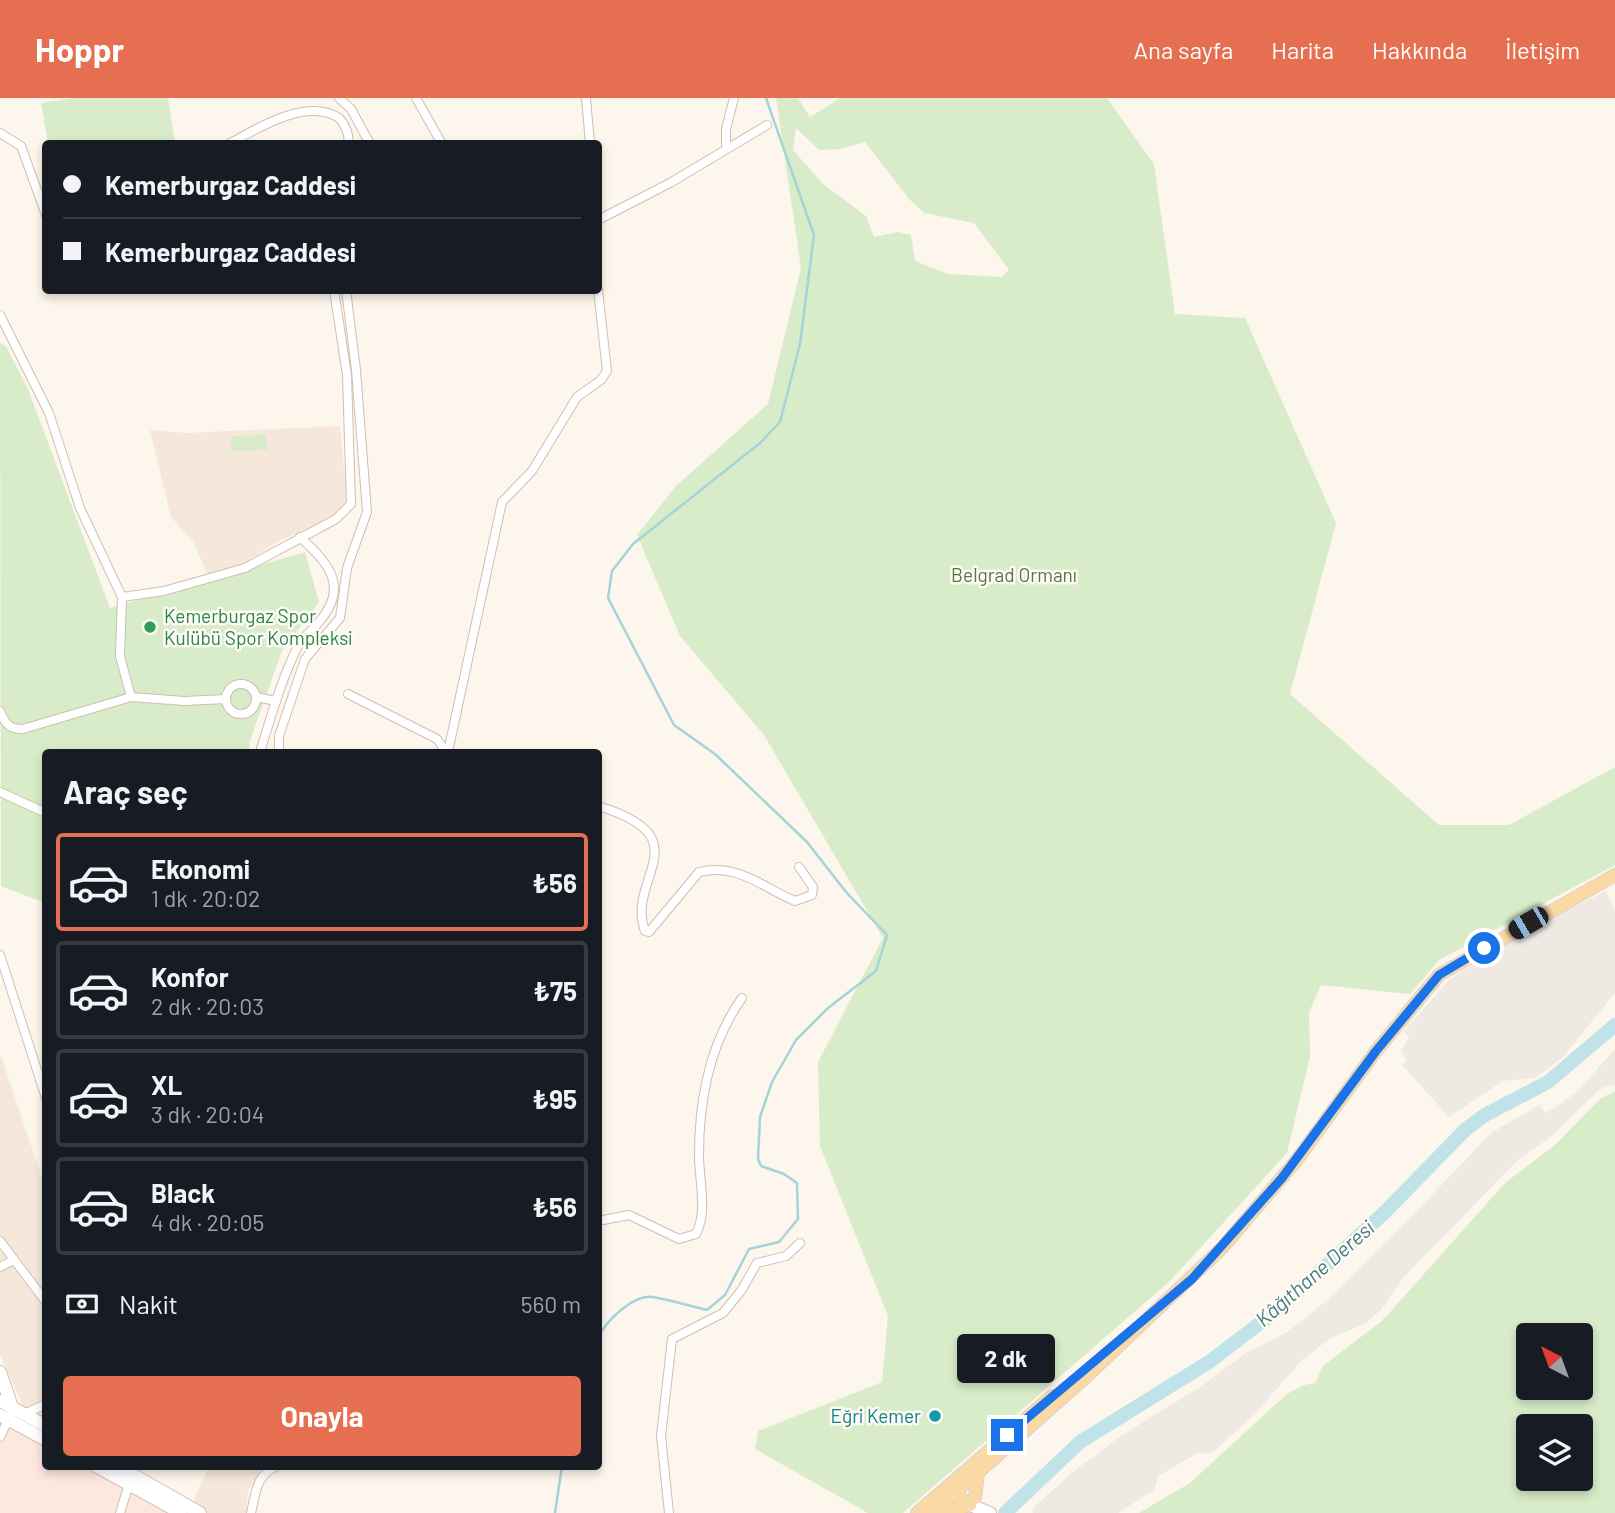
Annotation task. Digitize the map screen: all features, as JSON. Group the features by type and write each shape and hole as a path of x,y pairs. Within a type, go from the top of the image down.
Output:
{"main road":[{"path":"917,1513 978,1472 1192,1279 1255,1211 1376,1051 1439,975 1615,875"},
{"path":"932,1513 1085,1367 1130,1334"},
{"path":"0,1372 11,1415"},
{"path":"0,1401 11,1415 42,1437"},
{"path":"11,1415 42,1425"},
{"path":"103,1470 181,1513"},
{"path":"125,1470 200,1513"},
{"path":"972,1501 978,1472"},
{"path":"957,1487 987,1511"},
{"path":"943,1513 972,1501"}],"street":[{"path":"339,98 351,109 368,140"},
{"path":"415,98 440,140"},
{"path":"586,98 590,140"},
{"path":"726,147 726,128 734,98"},
{"path":"236,140 274,118 302,106 316,105 328,108 342,121 349,140"},
{"path":"602,218 670,183 766,125"},
{"path":"0,133 21,146 42,204"},
{"path":"121,597 164,591 245,568 336,519 351,504 347,375 335,294"},
{"path":"279,749 279,736 305,659 340,618 346,568 367,512 356,370 346,294"},
{"path":"448,749 502,502 532,471 572,404 607,371 598,294"},
{"path":"0,315 49,413 80,508 121,597 120,656 131,697"},
{"path":"261,749 276,701 300,642 328,610 334,588 330,565 300,537"},
{"path":"256,697 251,710 242,714 229,708 226,699 229,690 238,685 247,686 256,697 276,701"},
{"path":"348,694 437,739 445,749"},
{"path":"0,712 4,723 12,729 33,728 131,697 163,700 226,699"},
{"path":"0,792 42,811"},
{"path":"602,808 631,817 640,823 655,848 642,915 645,930 649,932 699,872 708,870 744,874 795,901 812,894 813,887 799,867"},
{"path":"0,955 42,1086"},
{"path":"602,1220 629,1215 679,1239 696,1234 703,1221 699,1157 706,1087 727,1019 743,998"},
{"path":"0,1241 42,1297"},
{"path":"669,1513 661,1436 672,1339 723,1313 741,1291 757,1263 786,1256 800,1243"},
{"path":"0,1267 14,1260"},
{"path":"0,1437 11,1415 42,1405"},
{"path":"251,1513 257,1485 264,1472 268,1470"},
{"path":"120,1513 129,1484"}],"shaded area":[{"path":"340,426 347,500 333,517 277,542 241,565 208,576 194,543 171,517 150,430 186,433"},
{"path":"1606,891 1615,910 1615,993 1563,1057 1535,1078 1503,1081 1449,1117 1402,1065 1407,1060 1401,1051 1409,1037 1404,1031 1450,979 1529,929"},
{"path":"1615,1049 1615,1085 1601,1088 1552,1136 1518,1160 1403,1278 1381,1310 1364,1324 1329,1339 1301,1361 1255,1414 1211,1454 1198,1453 1158,1476 1154,1490 1118,1513 1033,1513 1032,1509 1074,1471 1122,1435 1197,1389 1246,1353 1287,1332 1325,1302 1388,1241 1491,1133 1539,1105 1546,1113 1556,1107 1578,1091"},
{"path":"0,1053 42,1178 42,1416 23,1406 0,1355"},
{"path":"0,1420 42,1443 42,1470 91,1470 171,1513 0,1513"},
{"path":"208,1470 260,1470 248,1490 246,1513 208,1513 191,1505"}],"green space":[{"path":"73,98 168,98 175,140 47,140 41,103"},
{"name":"Belgrad Ormanı","path":"776,98 798,98 810,117 840,98 1107,98 1154,164 1175,314 1245,318 1336,523 1290,694 1439,825 1509,825 1615,767 1615,865 1439,960 1410,994 1321,985 1309,1012 1310,1056 1287,1153 1170,1281 903,1513 868,1513 755,1449 758,1431 882,1382 888,1316 820,1146 818,1062 883,938 764,735 680,636 637,535 676,486 768,404 801,268","holes":["796,128 819,150 840,149 865,142 909,199 924,213 974,223 1009,270 1002,277 948,274 915,261 911,235 898,232 874,237 866,216 823,184 793,150"]},
{"name":"Kemerburgaz Spor Kulübü Spor Kompleksi","path":"0,343 6,346 28,389 110,608 305,552 319,602 282,651 249,743 250,749 42,749 42,902 1,886"},
{"path":"266,435 267,450 231,451 231,436"},
{"path":"1615,1091 1615,1513 1139,1513 1190,1483 1287,1394 1304,1385 1315,1383 1323,1366 1383,1320 1505,1183 1556,1144 1600,1099"}],"waterway":[{"path":"602,1332 621,1310 645,1297 707,1310 725,1295 749,1249 779,1242 798,1219 797,1183 784,1174 761,1166 758,1159 760,1117 772,1082 796,1040 828,1008 876,971 887,935 846,892 807,842 715,754 674,725 608,598 612,571 633,544 760,443 780,422 800,344 814,235 766,98"},
{"name":"Kâğıthane Deresi","path":"1005,1513 1080,1442 1209,1362 1276,1311 1384,1213 1466,1129 1485,1115 1548,1082 1615,1025"},
{"path":"555,1513 561,1470"}],"place":[{"name":"Kemerburgaz Spor Kulübü Spor Kompleksi","path":"150,627"},
{"name":"Eğri Kemer","path":"935,1416"}],"route":[{"path":"1007,1435 1192,1279 1255,1211 1296,1161 1376,1051 1439,975 1484,948"}]}
